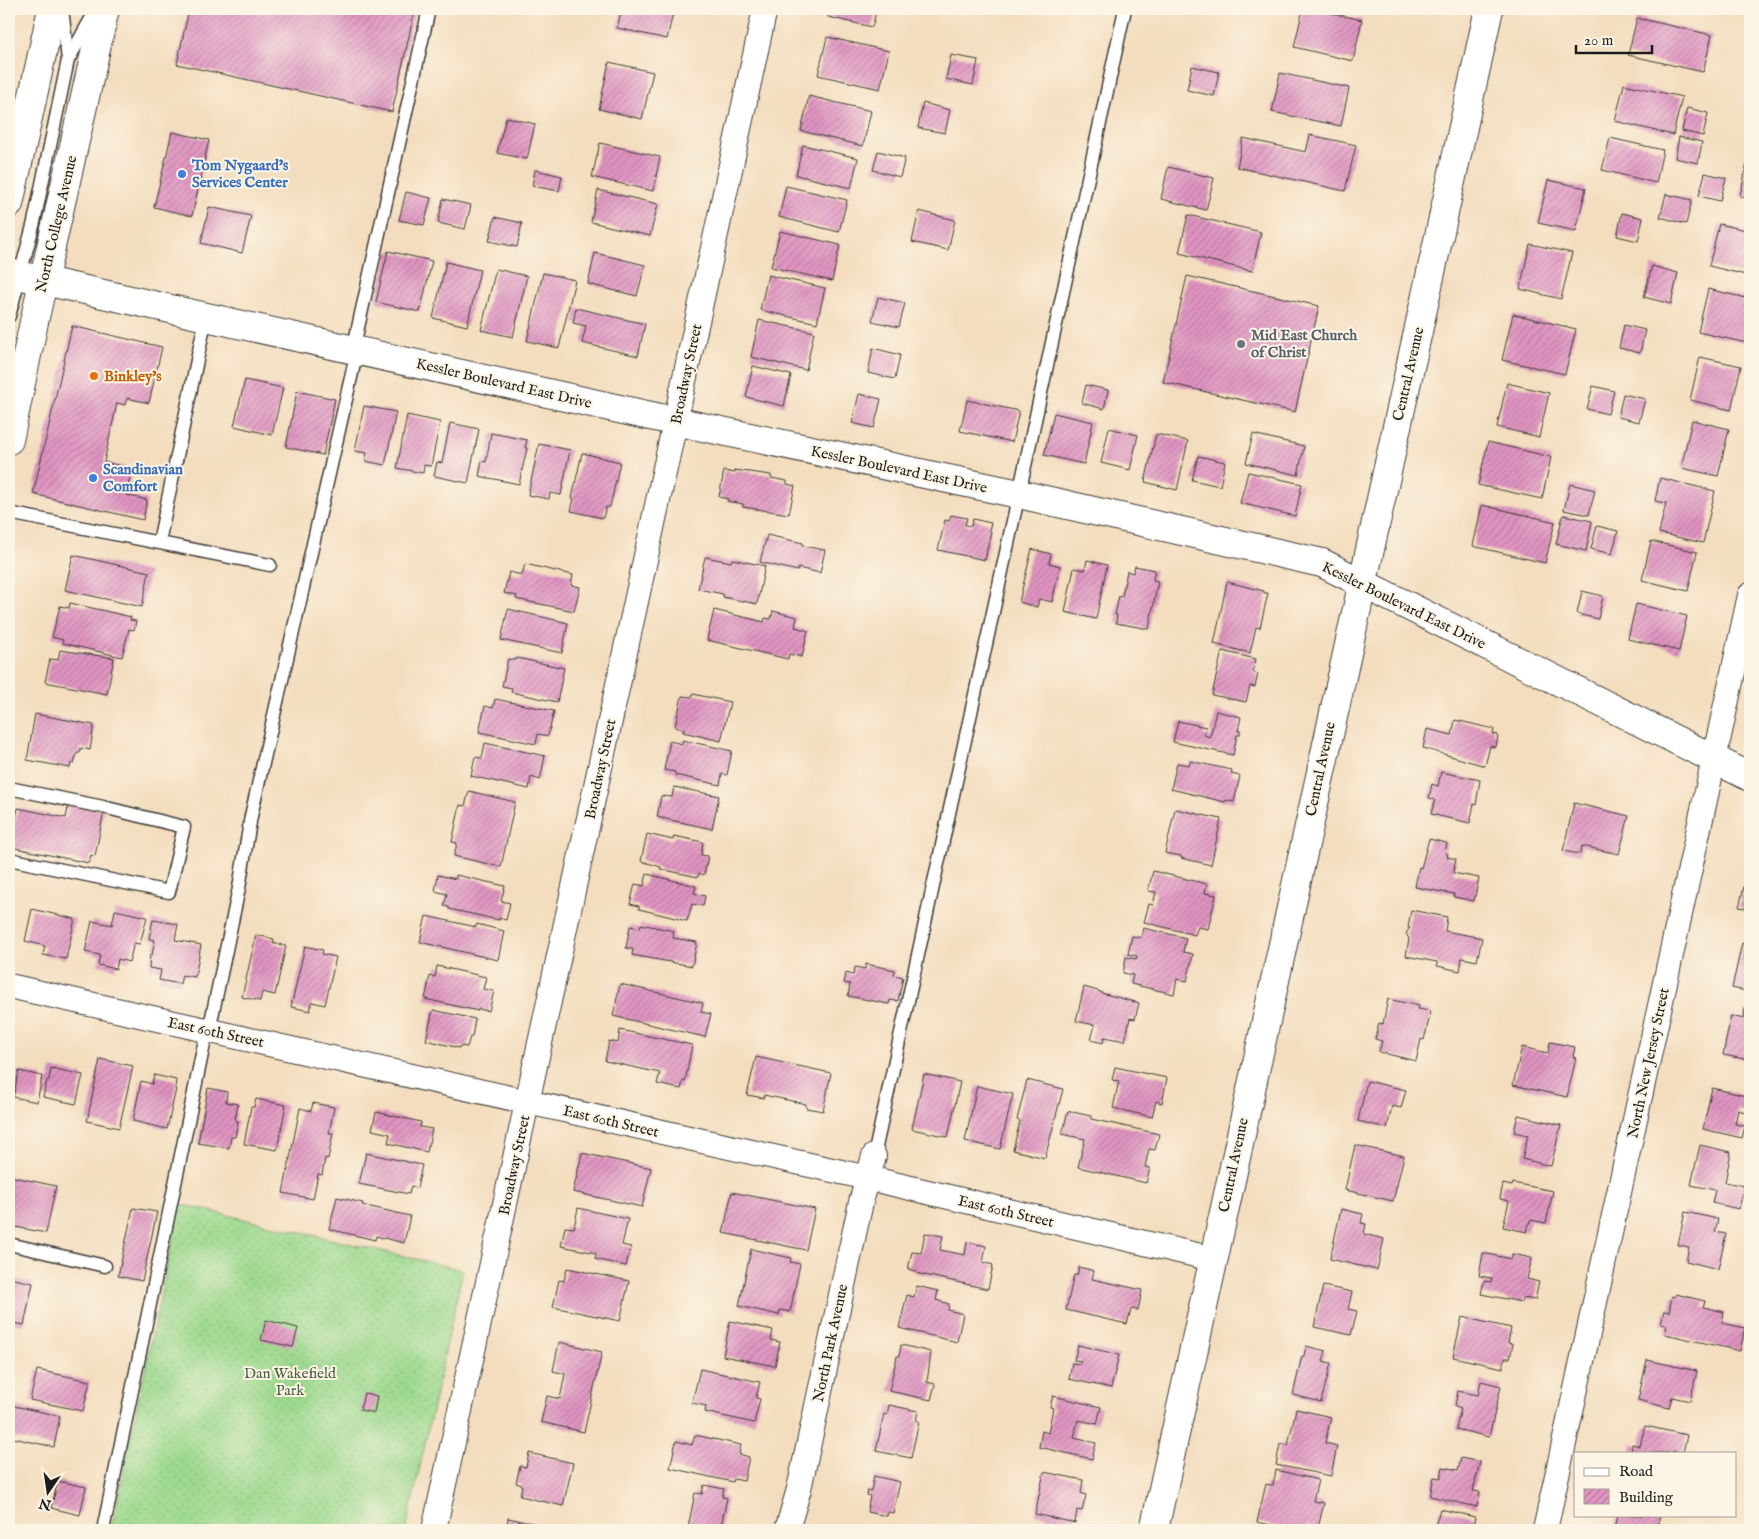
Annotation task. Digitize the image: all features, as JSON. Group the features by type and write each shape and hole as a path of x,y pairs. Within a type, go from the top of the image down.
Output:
{"main road":[{"path":"9,204 52,9"},
{"name":"North College Avenue","path":"9,440 24,277 105,9"},
{"name":"Central Avenue","path":"1154,1530 1488,9"},
{"name":"Kessler Boulevard East Drive","path":"24,277 675,421 1019,494 1315,562 1334,568 1750,777"}],"street":[{"name":"Broadway Street","path":"434,1530 765,9"},
{"name":"North New Jersey Street","path":"1545,1530 1750,595"},
{"name":"East 60th Street","path":"9,986 527,1102 871,1167 1213,1259"},
{"name":"North Park Avenue","path":"787,1530 799,1489 861,1202 871,1167"}],"lane":[{"name":"North College Avenue","path":"62,9 68,60"},
{"name":"North College Avenue","path":"9,316 24,277 68,60 97,9"},
{"path":"103,1530 239,888 251,816 429,9"},
{"path":"871,1167 1125,9"},
{"path":"159,542 206,317"},
{"path":"9,513 270,565"},
{"path":"9,788 102,806 184,827 169,892 9,859"},
{"path":"9,1244 105,1266"}],"green space":[{"name":"Dan Wakefield Park","path":"180,1204 463,1270 406,1530 111,1530"}],"building":[{"path":"189,9 415,9 392,112 177,64"},
{"path":"622,9 674,9 667,39 617,28"},
{"path":"829,9 877,9 872,27 828,17"},
{"path":"1303,9 1313,9 1362,20 1353,61 1294,47"},
{"path":"1637,18 1712,35 1703,72 1628,55"},
{"path":"827,37 889,51 880,89 818,75"},
{"path":"951,55 978,60 973,85 946,79"},
{"path":"609,62 653,72 642,119 599,109"},
{"path":"1192,66 1219,72 1214,96 1187,90"},
{"path":"1280,73 1349,88 1341,126 1272,112"},
{"path":"1624,84 1682,97 1673,135 1615,121"},
{"path":"809,96 871,111 863,146 801,131"},
{"path":"923,103 950,110 945,133 918,128"},
{"path":"1687,108 1708,113 1703,136 1682,131"},
{"path":"506,117 535,124 527,159 497,153"},
{"name":"Tom Nygaard's Services Center","path":"172,132 209,140 192,216 154,207"},
{"path":"1310,135 1356,145 1345,191 1237,167 1243,138 1306,152"},
{"path":"1679,137 1702,142 1698,163 1675,158"},
{"path":"1610,138 1663,150 1656,183 1602,170"},
{"path":"600,143 660,157 653,191 592,177"},
{"path":"803,145 858,158 851,188 796,175"},
{"path":"878,151 905,158 900,177 873,170"},
{"path":"1747,164 1750,165 1750,199 1740,196"},
{"path":"1168,167 1214,178 1206,210 1161,199"},
{"path":"535,170 562,176 559,191 532,186"},
{"path":"1705,173 1726,178 1720,201 1699,196"},
{"path":"1548,180 1586,188 1576,231 1538,223"},
{"path":"786,186 847,200 839,232 779,217"},
{"path":"598,190 658,204 650,236 591,222"},
{"path":"406,192 431,198 424,225 399,220"},
{"path":"1666,194 1692,200 1686,224 1660,217"},
{"path":"443,199 471,205 465,229 438,223"},
{"path":"209,207 251,216 242,253 201,243"},
{"path":"919,211 955,220 948,250 912,242"},
{"path":"1622,213 1643,218 1638,241 1617,236"},
{"path":"1188,215 1261,232 1252,271 1179,253"},
{"path":"495,217 522,223 517,247 489,241"},
{"path":"1719,224 1750,231 1750,276 1709,266"},
{"path":"780,231 840,245 832,281 771,267"},
{"path":"1530,244 1572,253 1561,299 1520,289"},
{"path":"388,251 432,261 420,312 376,302"},
{"path":"595,253 645,265 637,296 588,284"},
{"path":"446,262 480,270 467,326 433,318"},
{"path":"1652,266 1678,273 1671,304 1644,297"},
{"path":"496,269 527,276 513,337 481,330"},
{"path":"543,273 575,280 559,348 527,341"},
{"path":"768,275 825,288 817,323 760,310"},
{"name":"Mid East Church of Christ","path":"1187,276 1319,306 1295,412 1163,382"},
{"path":"1708,289 1750,299 1750,328 1747,343 1698,332"},
{"path":"878,297 905,303 899,327 872,321"},
{"path":"576,308 645,324 638,356 582,343 586,326 573,323"},
{"path":"1513,314 1576,329 1565,374 1502,360"},
{"path":"759,320 814,332 806,370 751,357"},
{"path":"1624,325 1645,330 1640,353 1619,348"},
{"path":"72,326 162,347 149,403 127,398 125,405 117,403 104,462 132,469 126,495 147,500 143,520 33,494"},
{"path":"873,348 900,355 895,379 868,373"},
{"path":"1700,357 1741,366 1731,410 1690,400"},
{"path":"753,366 791,375 784,406 746,397"},
{"path":"245,380 283,388 272,435 234,426"},
{"path":"1507,383 1549,393 1539,437 1497,427"},
{"path":"1086,385 1108,390 1104,409 1082,403"},
{"path":"1593,386 1614,391 1608,414 1587,409"},
{"path":"297,391 335,399 323,455 286,447"},
{"path":"859,394 881,399 874,428 852,423"},
{"path":"1623,394 1645,399 1639,422 1618,417"},
{"path":"967,400 1019,411 1012,442 960,431"},
{"path":"364,406 396,412 385,465 365,461 367,453 355,451"},
{"path":"1054,413 1093,422 1084,464 1044,455"},
{"path":"407,415 440,422 431,466 424,465 423,473 397,468"},
{"path":"1692,420 1729,429 1718,476 1681,468"},
{"path":"450,423 479,429 468,483 434,476 437,462 442,463"},
{"path":"1109,428 1138,435 1130,470 1101,463"},
{"path":"491,433 527,440 519,484 479,476 482,461 486,462"},
{"path":"1156,434 1188,441 1177,490 1145,482"},
{"path":"1253,434 1304,446 1298,475 1246,463"},
{"path":"1488,442 1551,457 1542,499 1478,485"},
{"path":"539,444 570,450 561,495 550,493 549,499 528,495"},
{"path":"582,453 620,462 610,507 606,507 603,518 571,511"},
{"path":"1198,456 1225,462 1220,486 1192,480"},
{"path":"735,470 771,475 771,478 787,481 787,484 795,486 789,514 743,507 743,504 727,501 728,499 719,497 724,471 735,473"},
{"path":"1248,472 1302,484 1295,516 1240,503"},
{"path":"1660,478 1715,491 1703,543 1659,533 1666,503 1655,501"},
{"path":"1570,484 1595,490 1589,515 1564,510"},
{"path":"1482,505 1555,522 1545,563 1473,546"},
{"path":"951,515 967,518 965,525 971,526 973,519 991,523 985,560 938,550 945,520 949,521"},
{"path":"1563,515 1592,521 1586,551 1556,544"},
{"path":"1597,526 1618,531 1612,554 1591,549"},
{"path":"767,535 803,543 803,546 825,550 820,573 798,568 798,571 760,562"},
{"path":"1651,541 1697,552 1688,591 1642,580"},
{"path":"1032,549 1051,554 1049,563 1060,566 1052,602 1039,599 1037,607 1019,602"},
{"path":"73,555 149,572 142,607 65,590"},
{"path":"705,557 731,562 732,559 765,566 757,604 723,597 723,594 698,589"},
{"path":"1087,560 1107,565 1096,619 1065,612 1074,568 1085,570"},
{"path":"525,564 573,575 571,585 580,587 574,611 516,599 517,596 504,593 509,572 522,575"},
{"path":"1135,566 1155,570 1153,580 1158,581 1149,629 1116,623 1117,615 1115,615 1119,596 1122,596 1127,571 1133,573"},
{"path":"1227,582 1268,593 1260,628 1256,627 1250,653 1214,644"},
{"path":"1582,591 1603,596 1598,619 1577,614"},
{"path":"70,603 131,617 130,620 136,621 134,630 129,629 122,657 62,643 63,640 52,637 60,606 69,608"},
{"path":"1636,604 1687,616 1679,651 1628,639"},
{"path":"508,609 568,623 562,653 501,640"},
{"path":"714,610 764,622 765,618 771,619 773,611 797,617 795,627 808,631 802,657 789,654 788,659 707,640"},
{"path":"60,650 114,658 107,694 45,682 50,659 58,660"},
{"path":"1222,651 1256,659 1253,672 1258,674 1255,687 1250,686 1246,702 1212,695"},
{"path":"517,658 564,668 557,702 511,692 512,688 502,686 508,659 516,660"},
{"path":"693,694 730,702 721,741 683,732 684,729 675,727 682,696 692,697"},
{"path":"495,699 554,711 548,736 538,734 536,744 479,732 485,706 493,708"},
{"path":"1216,711 1241,717 1238,731 1240,731 1240,735 1237,735 1233,755 1173,742 1178,721 1206,727 1204,735 1210,737"},
{"path":"35,714 94,725 90,750 81,748 80,753 77,753 74,764 71,763 70,768 27,760"},
{"path":"1455,720 1494,729 1493,734 1498,735 1496,747 1490,746 1485,766 1423,748 1427,729 1452,735"},
{"path":"683,740 732,751 727,775 722,774 720,785 675,775 675,772 664,770 670,741 682,744"},
{"path":"485,743 545,756 540,780 531,777 529,789 471,776 475,757 482,758"},
{"path":"1190,761 1232,770 1231,774 1240,776 1234,802 1226,800 1225,802 1171,789 1177,763 1189,765"},
{"path":"1441,772 1480,780 1476,805 1474,804 1470,823 1431,814 1435,800 1429,798 1432,784 1438,786"},
{"path":"674,787 719,796 712,829 657,817 661,796 672,797"},
{"path":"469,791 515,802 501,867 454,856 457,843 452,842 460,805 465,806"},
{"path":"69,803 104,811 95,856 91,855 89,863 10,847 18,808 66,818"},
{"path":"1574,803 1629,816 1619,854 1582,846 1580,854 1563,851"},
{"path":"1175,809 1221,819 1211,865 1165,853"},
{"path":"647,834 673,840 674,836 703,842 701,855 708,856 704,875 699,873 698,877 660,869 661,867 641,861"},
{"path":"1429,839 1447,843 1445,853 1448,854 1447,857 1456,859 1453,873 1479,878 1474,901 1454,897 1454,894 1415,887 1419,867 1421,868"},
{"path":"1153,871 1207,884 1205,893 1216,895 1208,929 1198,927 1195,935 1144,922 1149,904 1153,905 1156,892 1148,891"},
{"path":"647,874 696,886 694,893 705,896 703,906 692,904 687,921 639,909 639,906 630,904 635,884 644,886"},
{"path":"438,875 456,879 456,875 505,886 501,901 510,903 506,920 449,909 449,907 444,906 447,894 435,891"},
{"path":"1746,878 1750,879 1750,909 1739,907"},
{"path":"32,909 75,919 66,959 43,955 45,946 25,941"},
{"path":"115,910 147,917 140,944 134,943 129,962 118,959 116,969 98,965 100,955 85,952 92,921 112,925"},
{"path":"1411,910 1447,917 1445,931 1482,938 1477,961 1462,958 1460,971 1437,966 1437,962 1406,956 1409,939 1406,933 1410,928 1408,928"},
{"path":"426,916 476,927 477,924 504,931 498,960 420,942"},
{"path":"153,920 178,924 175,940 201,945 195,977 182,975 180,984 159,980 161,970 149,968 150,954 152,955 155,940 149,939"},
{"path":"641,924 674,931 673,938 697,942 692,966 632,955 633,949 626,948 630,926 640,928"},
{"path":"1143,928 1186,938 1183,952 1193,954 1187,981 1177,979 1174,994 1131,984 1133,975 1123,973 1126,957 1136,959 1137,956 1128,954 1132,936 1141,938"},
{"path":"256,935 274,939 273,943 286,946 275,995 262,992 260,1001 242,997"},
{"path":"1742,943 1750,945 1750,992 1732,988"},
{"path":"305,946 323,950 322,954 336,957 325,1005 312,1002 310,1011 291,1007"},
{"path":"866,964 895,970 894,975 903,977 898,1001 890,1000 889,1004 848,996 850,984 844,983 846,973 853,975 855,967 865,969"},
{"path":"437,966 486,977 483,989 494,991 489,1011 478,1009 478,1011 425,999 430,976 435,977"},
{"path":"620,984 703,1003 701,1012 711,1014 705,1037 613,1016"},
{"path":"1084,987 1139,1003 1135,1019 1130,1018 1125,1041 1104,1037 1103,1043 1091,1040 1095,1025 1076,1021"},
{"path":"1388,999 1419,1006 1418,1009 1431,1011 1424,1040 1421,1039 1416,1061 1379,1052 1382,1041 1375,1039 1379,1023 1383,1024"},
{"path":"1745,1009 1750,1011 1750,1060 1723,1055 1731,1016 1744,1019"},
{"path":"433,1010 475,1019 472,1037 470,1037 467,1047 460,1046 459,1048 426,1040"},
{"path":"620,1030 692,1045 685,1082 683,1081 681,1089 657,1084 660,1073 605,1061 609,1041 618,1043"},
{"path":"1550,1042 1575,1047 1573,1057 1576,1058 1567,1097 1513,1085 1522,1047 1548,1053"},
{"path":"756,1057 831,1073 823,1111 806,1108 806,1104 764,1095 764,1098 747,1095"},
{"path":"100,1059 133,1066 119,1128 87,1121"},
{"path":"1115,1067 1167,1078 1162,1103 1156,1101 1152,1117 1113,1108 1119,1081 1112,1080"},
{"path":"9,1068 14,1069 10,1091 9,1091"},
{"path":"51,1068 83,1075 76,1104 43,1097"},
{"path":"19,1071 42,1076 37,1102 13,1097"},
{"path":"924,1074 960,1082 948,1137 912,1129"},
{"path":"154,1075 176,1080 176,1089 167,1129 133,1121 141,1081 152,1084"},
{"path":"1027,1080 1063,1089 1045,1158 1013,1150 1020,1121 1017,1120"},
{"path":"1367,1081 1406,1090 1401,1108 1392,1106 1387,1128 1358,1121"},
{"path":"977,1086 1013,1094 1000,1149 965,1141"},
{"path":"208,1088 227,1092 226,1102 238,1104 235,1120 238,1121 235,1137 231,1137 229,1148 198,1143"},
{"path":"1712,1088 1750,1097 1749,1113 1738,1110 1735,1124 1745,1126 1742,1138 1703,1129"},
{"path":"256,1099 286,1105 277,1150 244,1144 251,1107 254,1107"},
{"path":"313,1103 334,1107 329,1133 333,1133 328,1159 325,1158 322,1175 318,1174 313,1199 283,1193 300,1108 311,1111"},
{"path":"1068,1111 1091,1116 1091,1119 1159,1134 1155,1150 1149,1149 1145,1167 1150,1168 1146,1183 1078,1167 1085,1139 1062,1134"},
{"path":"376,1112 421,1122 420,1127 432,1129 427,1152 388,1143 390,1134 372,1130"},
{"path":"1518,1115 1561,1125 1551,1166 1522,1159 1528,1135 1514,1132"},
{"path":"1355,1145 1404,1156 1393,1201 1345,1190"},
{"path":"1700,1145 1731,1152 1725,1182 1744,1186 1739,1209 1712,1203 1715,1190 1691,1185"},
{"path":"366,1153 422,1165 417,1188 411,1186 409,1194 359,1184"},
{"path":"582,1153 651,1168 642,1207 573,1192"},
{"path":"9,1176 56,1186 46,1233 11,1226 11,1231 9,1230"},
{"path":"1513,1183 1553,1191 1546,1223 1530,1220 1527,1232 1503,1227 1509,1201 1500,1199 1503,1184 1512,1186"},
{"path":"732,1192 815,1209 806,1250 723,1233"},
{"path":"337,1197 410,1216 404,1243 376,1236 375,1240 329,1229"},
{"path":"133,1208 157,1212 142,1281 118,1276"},
{"path":"578,1208 628,1219 622,1245 631,1247 626,1266 595,1259 596,1253 561,1246 565,1227 574,1228"},
{"path":"1341,1209 1363,1214 1361,1223 1366,1224 1364,1234 1384,1239 1377,1270 1330,1259"},
{"path":"1685,1212 1718,1219 1715,1232 1726,1234 1718,1269 1686,1261 1689,1247 1678,1245"},
{"path":"925,1233 943,1236 940,1250 965,1255 967,1242 986,1246 983,1262 993,1265 988,1289 916,1273 916,1271 908,1269 912,1252 921,1253"},
{"path":"751,1249 791,1258 790,1262 800,1264 790,1312 780,1310 779,1315 739,1306"},
{"path":"1483,1253 1511,1259 1512,1254 1532,1258 1527,1279 1539,1282 1535,1300 1523,1298 1522,1302 1481,1294 1484,1281 1491,1282 1492,1278 1479,1276"},
{"path":"1079,1267 1094,1271 1092,1279 1142,1290 1138,1310 1131,1309 1127,1324 1066,1310 1074,1275 1077,1275"},
{"path":"567,1268 629,1281 620,1321 553,1307 559,1280 564,1281"},
{"path":"9,1278 33,1283 24,1325 9,1322"},
{"path":"917,1286 938,1291 936,1300 949,1304 948,1310 963,1314 957,1342 899,1328 907,1295 914,1297"},
{"path":"1323,1286 1352,1292 1348,1309 1357,1311 1351,1335 1314,1327"},
{"path":"1676,1294 1705,1301 1703,1307 1724,1312 1722,1323 1745,1328 1740,1351 1665,1334 1667,1325 1661,1324 1664,1311 1669,1312 1672,1296 1675,1297"},
{"path":"1462,1317 1511,1328 1508,1343 1513,1344 1510,1358 1505,1358 1503,1368 1453,1357"},
{"path":"266,1320 298,1328 293,1347 261,1340"},
{"path":"730,1321 773,1330 771,1340 780,1342 775,1366 723,1356"},
{"path":"559,1342 602,1352 584,1432 541,1422 547,1396 560,1399 565,1374 553,1371"},
{"path":"901,1345 931,1352 927,1382 935,1384 931,1400 889,1391"},
{"path":"1078,1345 1119,1355 1111,1388 1069,1379 1072,1363 1080,1364 1081,1361 1074,1360"},
{"path":"1306,1346 1326,1351 1323,1361 1331,1363 1321,1402 1293,1395"},
{"path":"1647,1360 1697,1371 1690,1401 1672,1397 1669,1408 1638,1400"},
{"path":"700,1369 760,1382 756,1398 760,1399 754,1423 705,1412 706,1406 692,1403"},
{"path":"37,1370 90,1381 83,1411 30,1400"},
{"path":"1481,1381 1501,1386 1489,1437 1456,1429 1461,1408 1455,1406 1458,1391 1478,1395"},
{"path":"364,1393 377,1396 374,1413 360,1410"},
{"path":"1053,1396 1101,1407 1097,1424 1078,1420 1074,1438 1096,1443 1092,1459 1039,1447 1042,1431 1048,1433 1053,1408 1050,1407"},
{"path":"889,1405 918,1411 916,1421 919,1421 911,1458 876,1451 884,1414 887,1415"},
{"path":"14,1406 60,1416 54,1447 9,1437"},
{"path":"1296,1409 1331,1417 1325,1443 1337,1446 1331,1476 1276,1465 1280,1444 1288,1445"},
{"path":"1645,1426 1687,1435 1683,1452 1631,1452 1632,1444 1640,1446"},
{"path":"695,1435 741,1445 739,1454 749,1457 744,1481 734,1479 733,1482 670,1468 676,1441 692,1445"},
{"path":"529,1453 573,1463 563,1506 520,1496 522,1485 516,1483 520,1466 526,1467"},
{"path":"1461,1458 1480,1462 1473,1491 1480,1492 1477,1507 1430,1496 1434,1477 1441,1478 1443,1467 1458,1470"},
{"path":"1276,1470 1318,1480 1313,1501 1324,1503 1318,1528 1307,1525 1306,1530 1293,1530 1257,1522 1266,1484 1273,1486"},
{"path":"1044,1472 1083,1480 1081,1493 1086,1495 1082,1511 1077,1510 1075,1523 1035,1514"},
{"path":"874,1476 900,1482 893,1513 888,1512 887,1516 867,1512 870,1496 867,1495 868,1490 871,1491"},
{"path":"58,1481 86,1487 80,1515 51,1508"},
{"path":"704,1485 724,1489 722,1497 727,1498 720,1530 688,1528 695,1493 702,1494"},
{"path":"1440,1509 1475,1517 1472,1530 1434,1530"},
{"path":"1617,1516 1660,1516 1657,1530 1614,1530"},
{"path":"508,1518 561,1529 561,1530 506,1530"}],"place":[{"name":"Tom Nygaard's Services Center","path":"182,174"},
{"name":"Mid East Church of Christ","path":"1241,344"},
{"name":"Binkley's","path":"94,376"},
{"name":"Scandinavian Comfort","path":"93,478"}]}
